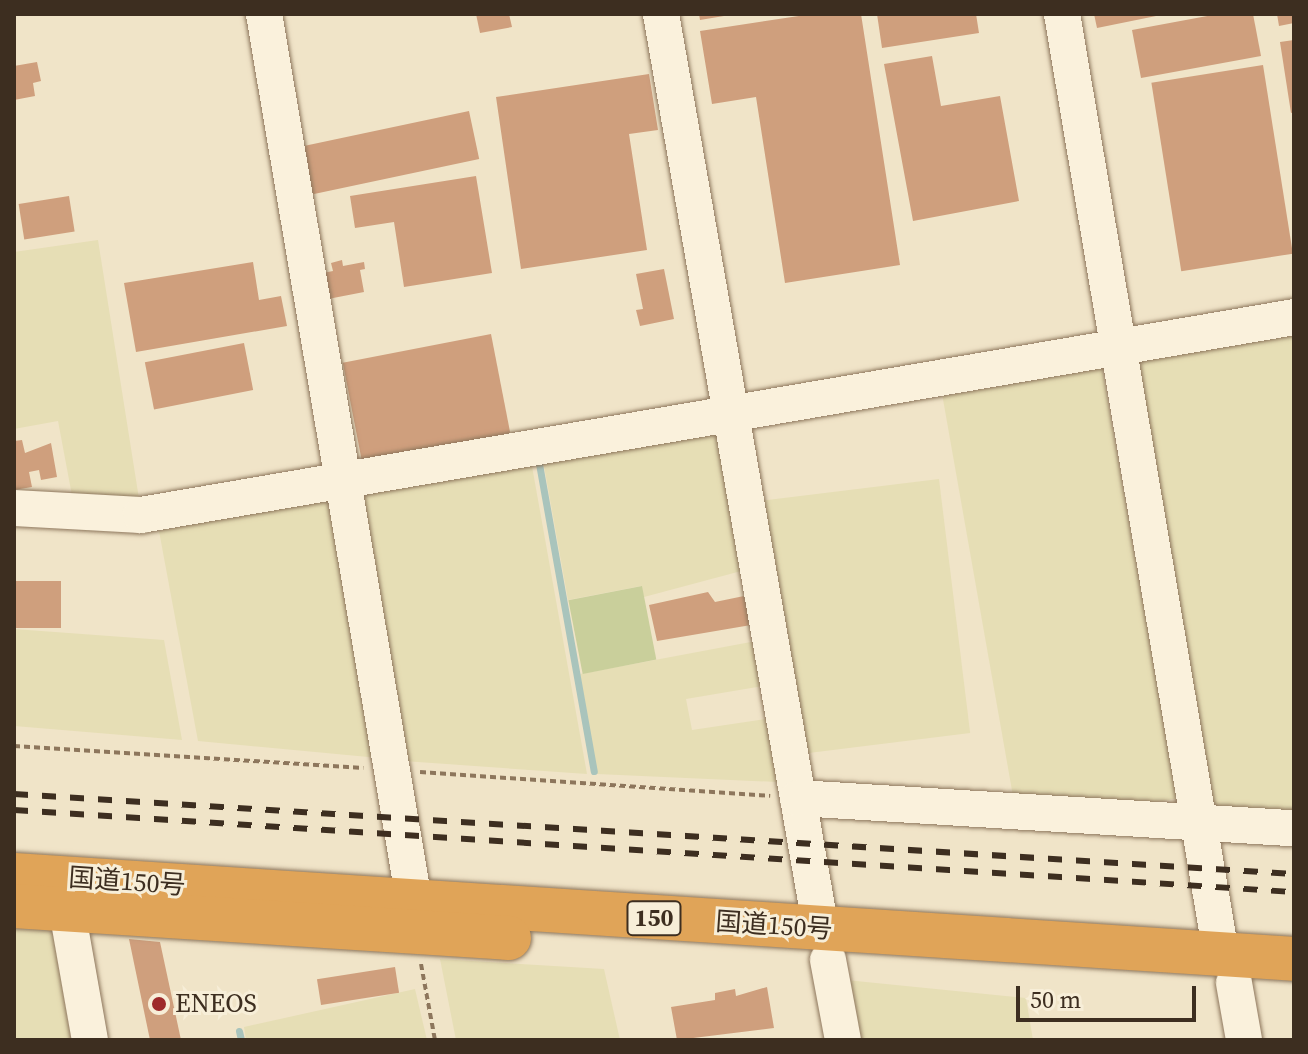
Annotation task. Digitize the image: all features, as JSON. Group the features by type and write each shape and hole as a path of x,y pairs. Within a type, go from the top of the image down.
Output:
{"highway":[{"name":"国道150号","path":"14,875 415,917 824,945 1228,968 1294,959"},
{"name":"国道150号","path":"14,906 67,910 415,917"},
{"name":"国道150号","path":"1228,968 1294,987"}],"street":[{"path":"264,14 415,917"},
{"path":"661,14 729,413 843,1040"},
{"path":"1062,14 1200,822 1244,1040"},
{"path":"14,508 141,515 341,478 1294,317"},
{"path":"798,798 1294,828"},
{"path":"67,910 90,1040"}],"path":[{"path":"415,917 435,1040"}],"shaded area":[{"path":"98,240 140,505 73,501 58,421 14,429 14,252"},
{"path":"1294,328 1294,814 1210,807 1131,364"},
{"path":"1102,368 1178,798 1018,826 942,396"},
{"path":"720,426 745,570 644,597 641,586 568,600 542,455"},
{"path":"530,455 587,774 404,761 353,487"},
{"path":"939,479 970,733 795,755 763,501"},
{"path":"333,493 379,758 198,741 159,531"},
{"path":"14,629 164,640 182,740 14,726"},
{"path":"756,641 763,686 686,699 692,730 766,719 778,782 597,774 580,674"},
{"path":"14,929 53,930 71,1040 14,1040"},
{"path":"440,959 604,969 620,1040 456,1040"},
{"path":"846,980 1026,998 1033,1040 859,1040"},
{"path":"415,989 427,1040 246,1040 244,1027"}],"green space":[{"path":"642,586 656,660 583,674 568,600"}],"building":[{"path":"476,14 509,14 512,27 480,33"},
{"path":"699,14 724,14 724,16 700,20"},
{"path":"812,14 861,14 900,265 785,283 756,97 712,104 700,31"},
{"path":"877,14 976,14 979,33 882,48"},
{"path":"1094,14 1161,14 1161,15 1097,28"},
{"path":"1218,14 1253,14 1261,56 1141,78 1132,30"},
{"path":"1277,14 1294,14 1294,23 1279,26"},
{"path":"1294,40 1294,112 1291,113 1280,42"},
{"path":"932,56 941,106 1000,96 1019,201 913,221 884,64"},
{"path":"37,62 41,81 33,83 35,96 14,100 14,66"},
{"path":"1263,65 1293,254 1181,271 1151,83"},
{"path":"649,74 658,130 629,134 647,250 521,269 496,97"},
{"path":"469,111 479,159 313,194 303,146"},
{"path":"476,176 492,273 404,287 394,222 355,228 350,196"},
{"path":"69,196 75,232 24,240 19,204"},
{"path":"342,260 343,266 364,262 365,269 360,270 364,292 328,299 323,273 333,271 331,263"},
{"path":"253,262 259,300 281,296 287,326 136,352 124,283"},
{"path":"664,269 674,319 640,326 636,310 643,309 636,274"},
{"path":"491,334 510,433 362,462 343,363"},
{"path":"244,343 253,390 154,409 145,362"},
{"path":"22,440 25,453 51,443 57,477 41,480 39,470 29,472 32,487 14,490 14,441"},
{"path":"14,581 61,581 61,628 14,628"},
{"path":"708,592 715,602 744,596 751,625 657,641 649,605"},
{"path":"129,939 160,942 181,1040 150,1040"},
{"path":"395,967 399,993 321,1005 317,979"},
{"path":"767,987 774,1028 677,1040 671,1007 715,1000 715,993 735,989 736,996"}],"waterway":[{"path":"538,458 594,771"},
{"path":"239,1031 241,1040"}],"railway":[{"path":"14,794 1294,874"},
{"path":"14,810 1294,892"}],"place":[{"name":"ENEOS","path":"159,1004"}]}
